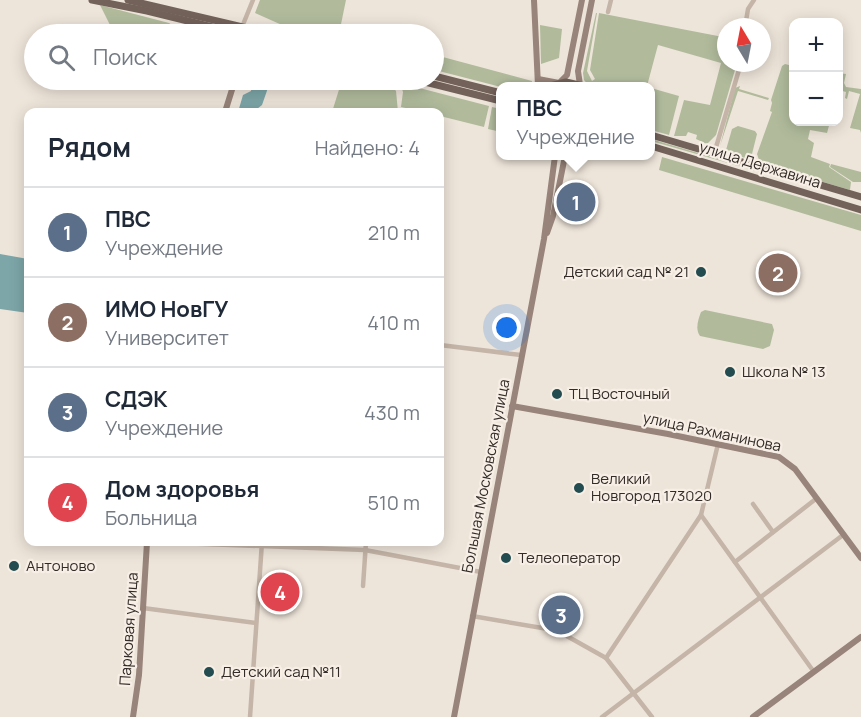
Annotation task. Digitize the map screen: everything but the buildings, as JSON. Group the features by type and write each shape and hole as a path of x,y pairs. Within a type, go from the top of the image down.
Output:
{"main road":[{"path":"92,0 188,17"},
{"path":"128,0 215,24"},
{"path":"444,79 496,92"},
{"path":"444,87 496,100"},
{"name":"улица Державина","path":"655,136 861,197"},
{"name":"улица Державина","path":"655,147 861,210"},
{"path":"768,182 771,172"}],"street":[{"path":"244,24 253,0"},
{"path":"534,0 538,82"},
{"path":"561,82 569,69 582,0"},
{"path":"580,82 578,71 592,0"},
{"path":"608,12 611,0"},
{"path":"746,18 748,9 754,0"},
{"path":"714,154 738,72"},
{"path":"226,108 231,90"},
{"name":"Большая Московская улица","path":"454,717 544,239 554,160"},
{"name":"Большая Московская улица","path":"544,239 553,216 564,160"},
{"path":"444,345 521,355"},
{"name":"улица Рахманинова","path":"512,406 774,455 793,466 861,558"},
{"path":"606,658 701,515 718,444"},
{"path":"735,562 817,498"},
{"path":"753,504 773,532"},
{"path":"701,515 814,672"},
{"path":"602,717 843,535"},
{"name":"Парковая улица","path":"133,717 138,688 147,546"},
{"path":"250,717 262,546"},
{"path":"296,546 365,550 481,572"},
{"path":"363,586 366,546"},
{"path":"143,608 256,623"},
{"path":"472,616 554,630 606,658 652,717"},
{"path":"753,717 861,637"}],"green space":[{"path":"260,0 346,0 341,24 280,24 255,13"},
{"path":"100,5 170,24 110,24"},
{"path":"596,13 587,71 592,81 595,79 590,70 599,13 717,36 717,62 658,45 648,82 586,82 583,73"},
{"path":"540,25 562,29 559,58 541,64"},
{"path":"444,57 532,81 496,82 496,86 444,72"},
{"path":"789,65 789,126 829,126 827,133 810,130 808,139 814,143 811,157 830,164 829,167 851,182 850,190 783,170 759,160 757,154 772,112 770,111 771,100 782,66"},
{"path":"719,72 734,72 716,135 707,144 696,139 697,135 688,132 686,136 674,136 684,100 710,105"},
{"path":"843,74 846,74 844,83 846,87 861,89 861,133 860,130 850,128 860,94 849,91 847,99 845,98 846,92 843,91"},
{"path":"740,86 739,89 769,98 768,100 738,91 720,146 735,88"},
{"path":"655,89 679,96 669,135 655,131"},
{"path":"339,90 396,91 398,108 333,108"},
{"path":"402,90 427,90 489,106 484,127 444,117 444,108 401,107"},
{"path":"492,107 496,108 496,131 488,129"},
{"path":"738,126 755,131 757,134 752,154 747,159 726,150 732,129"},
{"path":"655,140 762,172 655,142"},
{"path":"662,157 861,215 861,231 659,170"},
{"path":"831,164 861,172 861,182 853,182 830,167"},
{"path":"705,310 772,324 774,330 770,346 763,349 700,336 698,321 701,312"}],"water":[{"path":"267,90 262,105 258,108 239,108 243,95 251,91"},
{"path":"0,254 24,258 24,312 0,309"}],"place":[{"name":"ПВС","path":"576,202"},
{"name":"Детский сад № 21","path":"701,272"},
{"name":"ИМО НовГУ","path":"778,273"},
{"name":"Школа № 13","path":"730,372"},
{"name":"ТЦ Восточный","path":"557,394"},
{"name":"Великий Новгород 173020","path":"579,488"},
{"name":"Телеоператор","path":"506,558"},
{"name":"Антоново","path":"14,566"},
{"name":"Дом здоровья","path":"280,592"},
{"name":"СДЭК","path":"561,615"},
{"name":"Детский сад №11","path":"209,672"}]}
